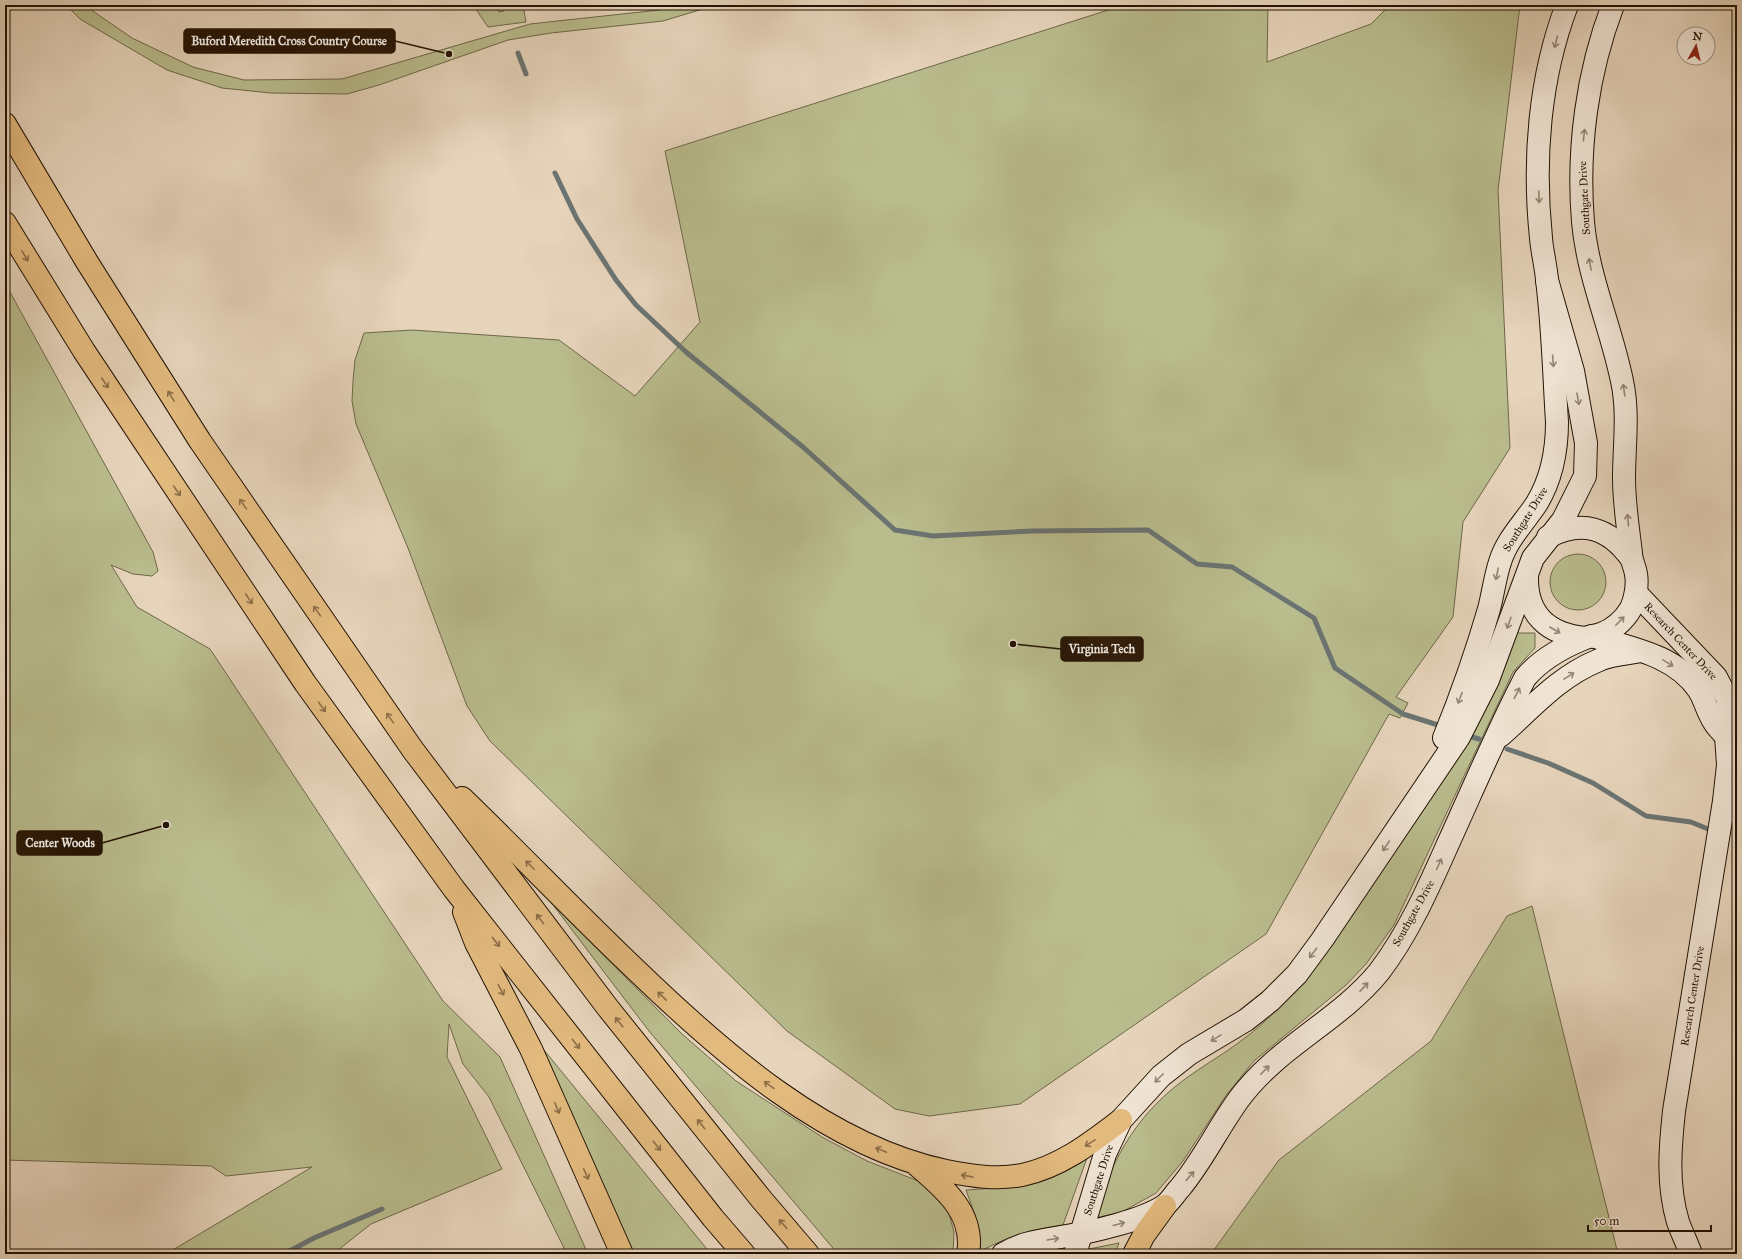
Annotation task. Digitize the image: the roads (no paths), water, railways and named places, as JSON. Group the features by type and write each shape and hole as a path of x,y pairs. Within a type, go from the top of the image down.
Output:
{"highway":[{"path":"5,124 87,262 200,441 413,750 608,1008 762,1200 808,1254"},
{"path":"5,223 84,350 305,683 454,889 713,1218 744,1254"},
{"path":"413,750 685,1017 745,1068 794,1103 872,1146 916,1165 972,1177 997,1178 1021,1175 1041,1170 1063,1160 1096,1139 1121,1120"},
{"path":"454,889 476,944 531,1049 622,1254"},
{"path":"916,1165 947,1191 958,1207 964,1218 969,1234 968,1254"},
{"path":"1134,1254 1144,1234 1165,1206"}],"main road":[{"name":"Southgate Drive","path":"1408,814 1442,742 1468,676 1489,608 1499,562 1514,534 1537,503 1547,484 1557,446 1558,422 1547,280 1541,238 1538,198 1540,124 1554,51 1567,5"},
{"name":"Southgate Drive","path":"1003,1254 1013,1248 1039,1241 1078,1244 1125,1222 1165,1206 1197,1168 1240,1098 1267,1068 1296,1042 1327,1021 1379,972 1407,929 1525,678 1537,664 1551,654 1588,637 1602,634 1618,624 1630,610 1636,593 1637,575 1631,558 1624,480 1625,404 1622,382 1590,266 1581,189 1582,153 1587,102 1598,50 1613,5"},
{"name":"Southgate Drive","path":"1078,1244 1105,1154 1121,1120 1160,1076 1189,1054 1246,1020 1270,1001 1297,974 1408,814 1459,737 1480,694 1504,638 1533,558 1548,537 1563,520 1580,490 1585,476 1587,460 1586,443 1573,371 1547,280"},
{"name":"Southgate Drive","path":"1548,537 1563,530 1590,528 1606,534 1621,544 1631,558"},
{"name":"Southgate Drive","path":"1527,573 1527,590 1531,606 1540,619 1553,630 1568,636 1588,637"},
{"name":"Research Center Drive","path":"1636,593 1716,677 1727,698 1731,718 1726,736 1728,764 1724,801 1674,1111 1669,1152 1671,1190 1678,1222 1691,1254"},
{"name":"Research Center Drive","path":"1588,637 1640,651 1667,662 1682,673 1697,688 1709,709 1714,722 1726,736"},
{"path":"1495,741 1563,679 1598,660 1640,651"}],"waterway":[{"path":"518,53 526,74"},
{"path":"555,173 577,219 616,280 636,305 686,352 803,447 895,530 933,536 1032,531 1148,530 1197,564 1232,567 1314,618 1335,668 1403,714 1438,725"},
{"path":"1472,737 1479,739"},
{"path":"1507,749 1548,763 1593,783 1646,816 1691,822 1708,829"},
{"path":"284,1254 314,1238 382,1209"}],"place":[{"name":"Buford Meredith Cross Country Course","path":"449,54"},
{"name":"Virginia Tech","path":"1013,644"},
{"name":"Center Woods","path":"166,825"}]}
